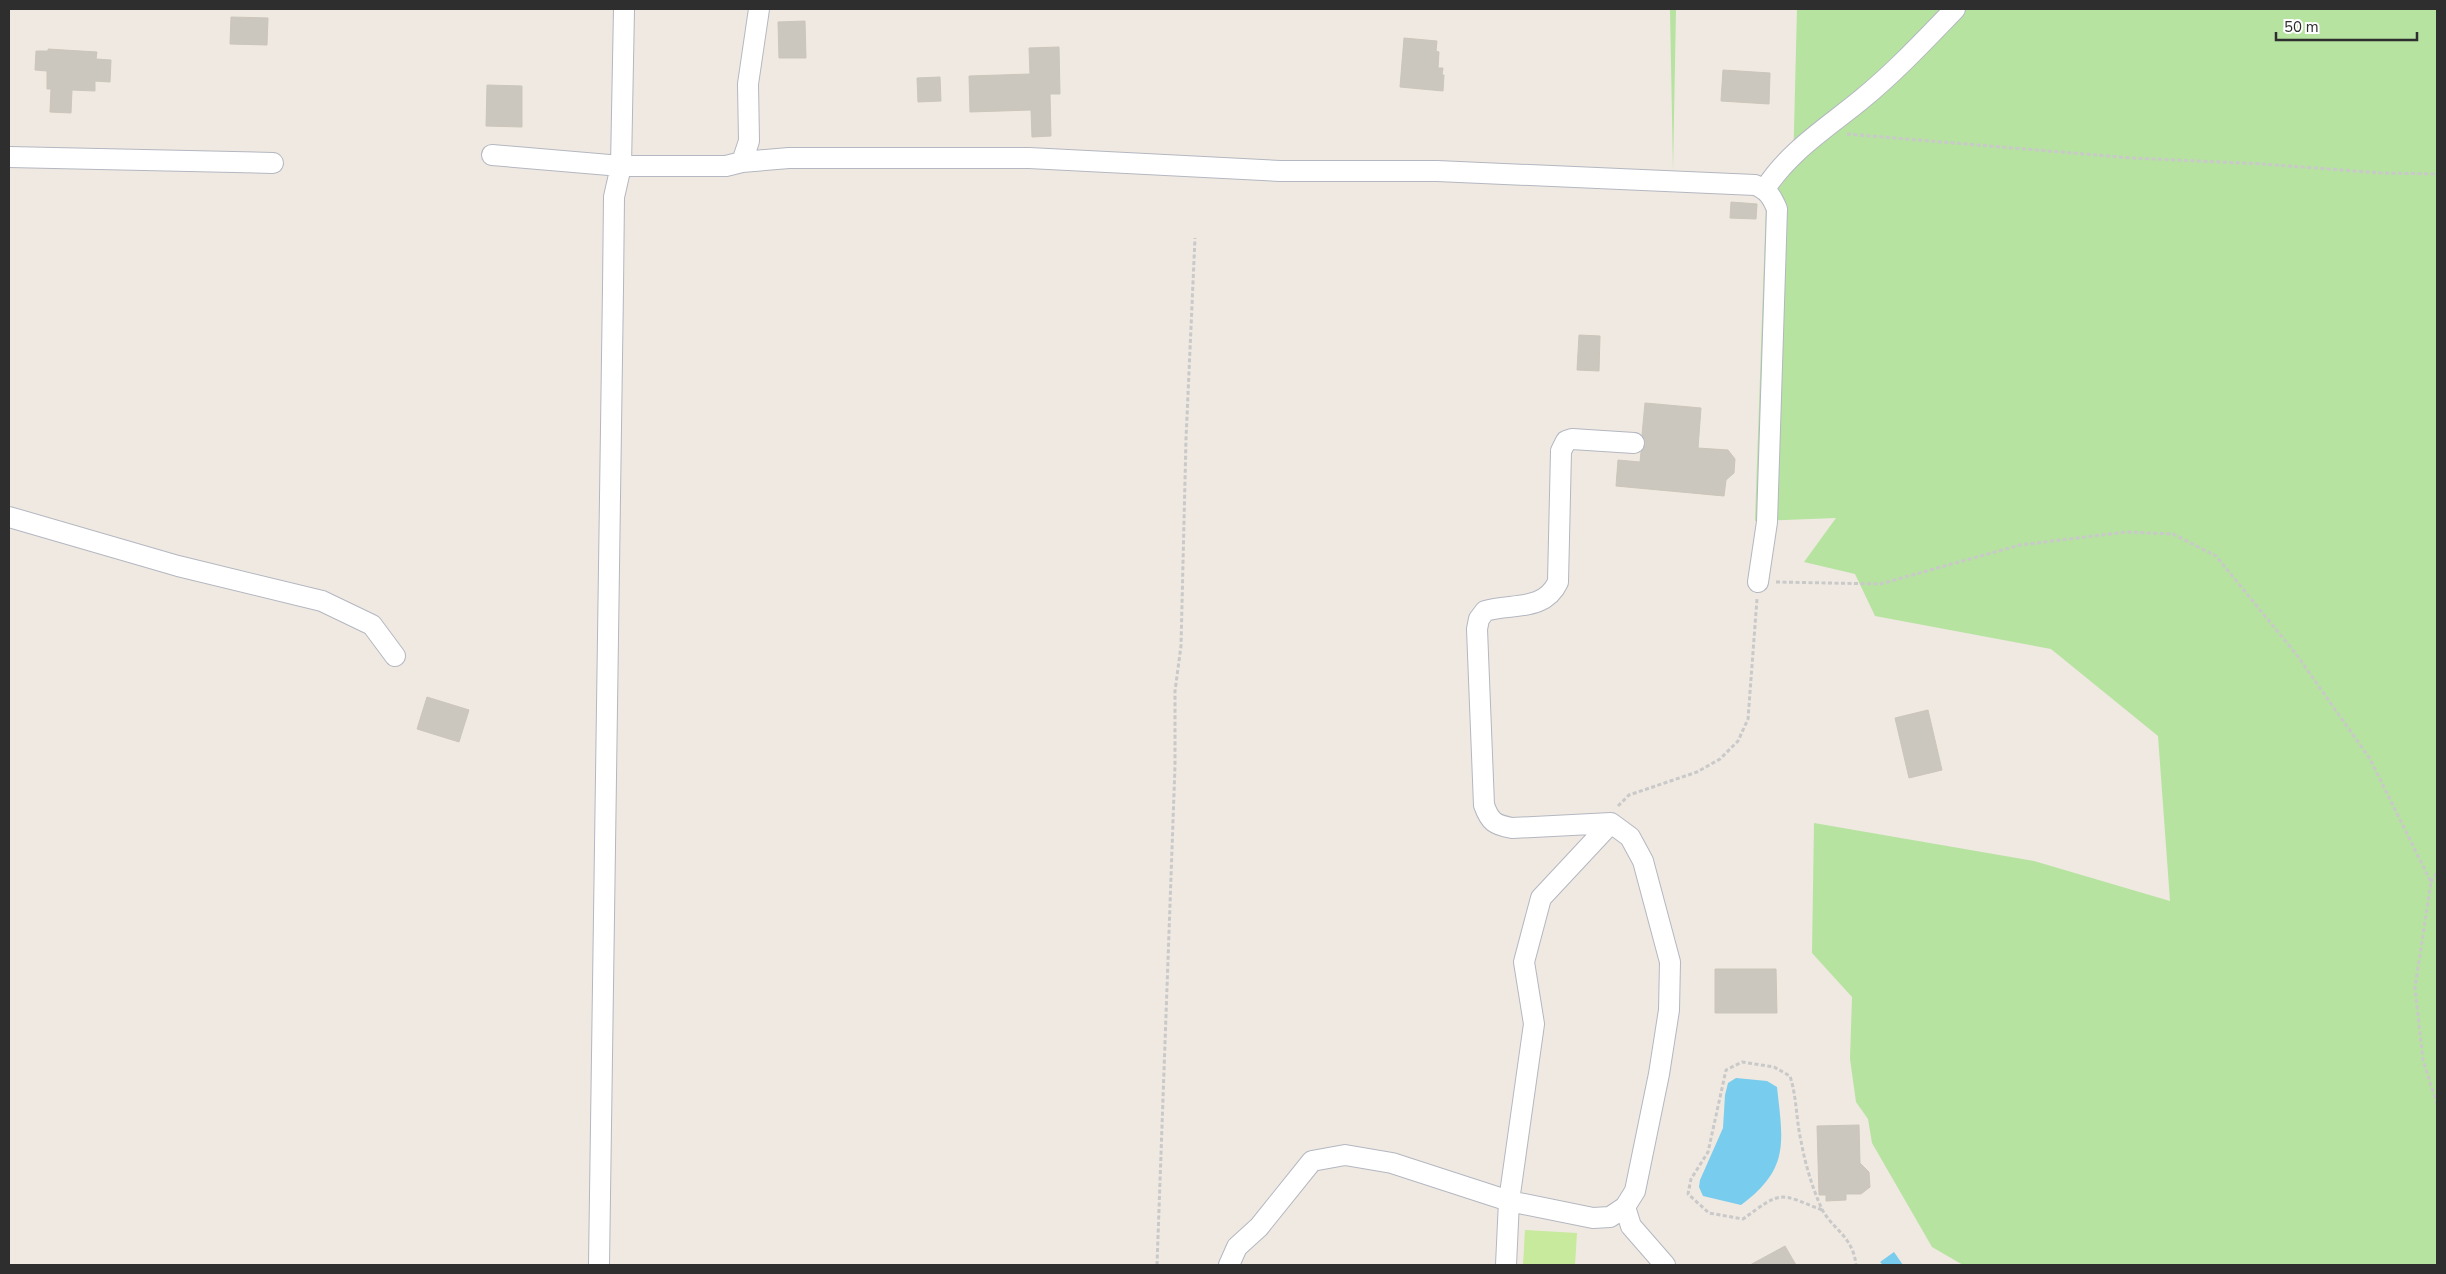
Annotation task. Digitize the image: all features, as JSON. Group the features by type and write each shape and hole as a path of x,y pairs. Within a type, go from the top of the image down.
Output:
{"street":[{"path":"599,1265 614,197 621,166 624,9"},
{"path":"742,162 750,141 748,84 759,9"},
{"path":"1765,189 1775,173 1818,132 1862,100 1896,70 1955,9"},
{"path":"492,155 621,166 726,166 742,162 789,158 1029,158 1280,171 1437,171 1756,186 1765,189 1777,209 1767,522 1758,582"},
{"path":"9,157 273,163"},
{"path":"1229,1265 1238,1247 1258,1227 1312,1161 1345,1155 1392,1163 1509,1201 1593,1218 1610,1217 1625,1207 1635,1191 1659,1074 1669,1010 1670,962 1643,861 1630,837 1611,823 1512,828 1499,825 1488,818 1484,805 1477,629 1479,619 1485,611 1533,604 1545,600 1553,592 1558,582 1561,451 1566,441 1572,439 1634,444"},
{"path":"9,517 178,566 322,601 372,625 395,656"},
{"path":"1506,1265 1509,1201 1534,1024 1524,962 1541,898 1611,823"},
{"path":"1625,1207 1631,1226 1665,1265"}],"path":[{"path":"1818,132 2132,158 2263,164 2381,173 2437,174"},
{"path":"1157,1265 1175,776 1175,691 1181,646 1185,449 1195,238"},
{"path":"1611,823 1614,810 1629,796 1697,772 1720,759 1738,742 1748,719 1758,582 1880,584 2020,545 2126,532 2173,534 2216,556 2296,654 2370,758 2430,882"},
{"path":"2437,873 2430,882 2415,988 2423,1060 2437,1104"},
{"path":"1822,1210 1787,1196 1772,1198 1743,1219 1708,1213 1688,1194 1691,1179 1708,1152 1726,1070 1742,1062 1774,1067 1790,1076 1796,1094 1800,1140 1822,1210 1844,1234 1856,1256 1856,1265"}],"green space":[{"path":"1670,9 1676,9 1673,171"},
{"path":"1797,9 2437,9 2437,1265 1963,1265 1932,1247 1872,1143 1868,1119 1856,1102 1850,1059 1852,997 1812,953 1814,823 2034,861 2170,901 2158,736 2051,649 1875,616 1855,574 1804,562 1836,518 1755,521 1766,204 1793,170"},
{"path":"1525,1230 1577,1233 1575,1265 1523,1265"}],"water":[{"path":"1736,1078 1767,1081 1777,1087 1781,1124 1780,1153 1776,1166 1757,1192 1741,1205 1703,1196 1699,1187 1700,1180 1723,1128 1725,1095 1728,1083"},
{"path":"1894,1252 1903,1265 1883,1265 1880,1262"}],"building":[{"path":"231,17 268,18 267,45 230,44"},
{"path":"805,21 806,58 779,58 778,22"},
{"path":"1404,38 1437,41 1436,51 1439,52 1438,68 1443,68 1442,75 1444,75 1443,91 1400,87"},
{"path":"1059,47 1060,94 1050,94 1051,136 1032,137 1031,110 970,112 969,76 1030,74 1029,48"},
{"path":"48,49 97,52 96,59 111,60 110,82 95,81 95,91 72,90 71,113 50,112 51,89 47,89 47,71 35,70 36,51 48,51"},
{"path":"1723,70 1770,73 1769,104 1721,101"},
{"path":"940,77 941,101 918,102 917,78"},
{"path":"487,85 522,86 522,127 486,126"},
{"path":"1731,202 1757,204 1756,219 1730,218"},
{"path":"1579,335 1600,336 1599,371 1577,370"},
{"path":"1645,403 1701,408 1698,448 1728,450 1735,459 1734,473 1726,480 1724,496 1616,486 1618,460 1640,462 1641,452 1646,444 1642,435"},
{"path":"427,697 469,710 459,742 417,729"},
{"path":"1928,710 1942,770 1909,778 1895,718"},
{"path":"1715,969 1776,969 1777,1013 1715,1013"},
{"path":"1859,1125 1860,1163 1869,1172 1870,1187 1861,1194 1846,1194 1846,1200 1826,1201 1826,1195 1819,1195 1817,1126"},
{"path":"1785,1246 1796,1265 1750,1265"}]}
